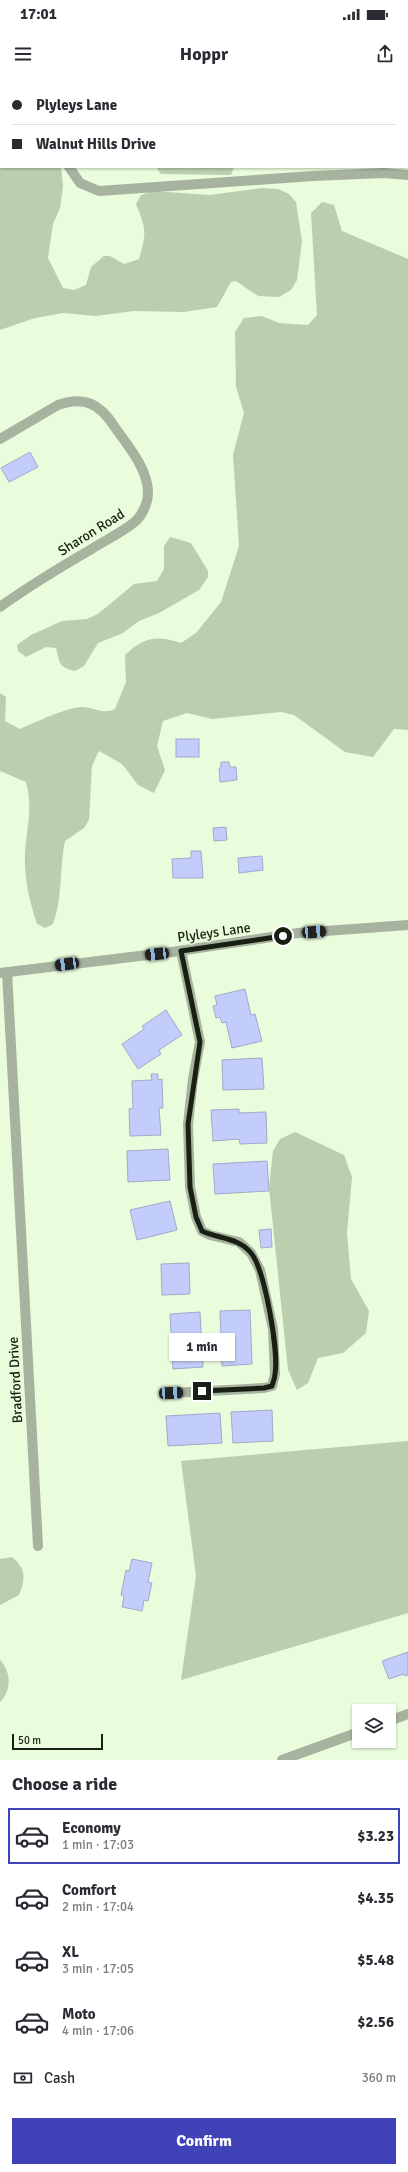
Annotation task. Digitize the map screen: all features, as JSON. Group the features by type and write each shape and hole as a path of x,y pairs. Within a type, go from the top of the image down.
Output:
{"street":[{"path":"70,168 80,183 99,190 313,171 408,175"},
{"name":"Sharon Road","path":"0,439 58,405 68,401 88,402 100,408 109,418 141,467 148,494 143,509 132,524 27,587 0,607"},
{"name":"Plyleys Lane","path":"4,973 181,951 298,933 408,925"},
{"path":"171,1393 264,1388 272,1386 275,1374 272,1329 260,1270 251,1253 239,1242 202,1231 196,1217 190,1187 188,1124 200,1042 181,951"},
{"name":"Bradford Drive","path":"4,973 38,1546"},
{"path":"396,1718 408,1714"},
{"path":"282,1760 352,1735"}],"green space":[{"path":"0,168 61,168 63,187 60,208 53,224 48,258 63,288 74,290 86,285 91,267 104,256 110,256 124,264 139,259 144,231 142,219 136,204 141,195 152,191 210,195 261,188 278,189 289,194 296,202 302,241 297,280 291,290 279,297 258,296 236,281 231,282 217,307 184,312 134,311 96,316 63,313 35,318 0,330"},
{"path":"157,168 234,168 231,175 161,174"},
{"path":"322,202 334,205 342,231 408,259 408,730 394,729 373,757 345,752 294,715 281,712 212,719 187,713 163,721 157,746 165,770 154,793 138,785 122,764 99,751 92,766 89,820 84,828 65,841 60,894 56,914 53,924 45,928 37,924 29,898 26,880 25,852 29,800 26,782 0,771 0,693 6,697 5,721 20,729 51,716 76,708 87,707 101,711 110,711 115,709 126,682 125,655 138,644 151,639 172,640 181,643 196,633 221,602 239,546 233,455 244,413 236,387 235,332 244,318 262,316 279,323 308,325 317,315 311,213"},
{"path":"170,537 191,543 208,571 208,577 199,590 159,613 139,621 123,633 98,643 84,666 75,671 65,668 61,664 56,648 46,647 26,657 18,651 17,645 31,635 62,621 87,619 98,614 134,584 157,581 164,569 164,546"},
{"path":"295,1132 344,1155 352,1177 347,1233 351,1279 369,1311 366,1333 343,1353 318,1358 308,1383 297,1390 288,1370 269,1188 273,1151 280,1139"},
{"path":"408,1441 408,1613 181,1680 196,1576 181,1461"},
{"path":"12,1557 17,1561 22,1570 23,1584 19,1595 0,1605 0,1559"},
{"path":"0,1660 4,1665 9,1681 7,1692 0,1702"}],"building":[{"path":"30,452 38,467 9,482 1,468"},
{"path":"176,739 199,739 199,757 176,757"},
{"path":"221,762 229,762 230,767 236,767 237,780 220,782 219,768 221,768"},
{"path":"226,827 227,840 214,841 213,828"},
{"path":"191,851 201,851 203,878 173,878 172,859 191,858"},
{"path":"262,856 263,870 239,873 238,858"},
{"path":"245,989 251,1015 255,1014 262,1041 232,1048 226,1022 222,1023 220,1017 216,1018 213,1006 217,1005 215,996"},
{"path":"166,1010 182,1035 159,1050 161,1054 138,1069 122,1044 144,1029 142,1026"},
{"path":"262,1058 264,1089 223,1090 222,1060"},
{"path":"151,1074 158,1074 158,1080 162,1079 163,1108 159,1108 161,1135 130,1136 129,1109 133,1108 132,1081 152,1080"},
{"path":"239,1109 239,1113 266,1112 267,1143 240,1144 239,1139 213,1141 211,1110"},
{"path":"168,1149 170,1180 128,1182 127,1151"},
{"path":"267,1161 269,1191 215,1194 213,1164"},
{"path":"170,1201 177,1230 137,1240 130,1210"},
{"path":"271,1229 272,1247 261,1248 259,1230"},
{"path":"189,1263 190,1294 162,1295 161,1264"},
{"path":"250,1310 252,1364 222,1366 220,1311"},
{"path":"200,1312 203,1367 173,1369 170,1314"},
{"path":"272,1410 273,1441 233,1443 231,1412"},
{"path":"220,1413 222,1443 168,1446 166,1416"},
{"path":"132,1559 152,1563 148,1582 152,1583 148,1601 144,1600 142,1611 122,1607 124,1596 121,1595 126,1570 129,1571"},
{"path":"408,1652 408,1675 405,1676 404,1674 389,1679 382,1661"}],"route":[{"path":"202,1391 264,1388 272,1386 275,1374 272,1329 260,1270 251,1253 239,1242 225,1237 210,1235 202,1231 196,1217 190,1187 188,1124 193,1079 199,1056 200,1042 181,951 283,936"}]}
